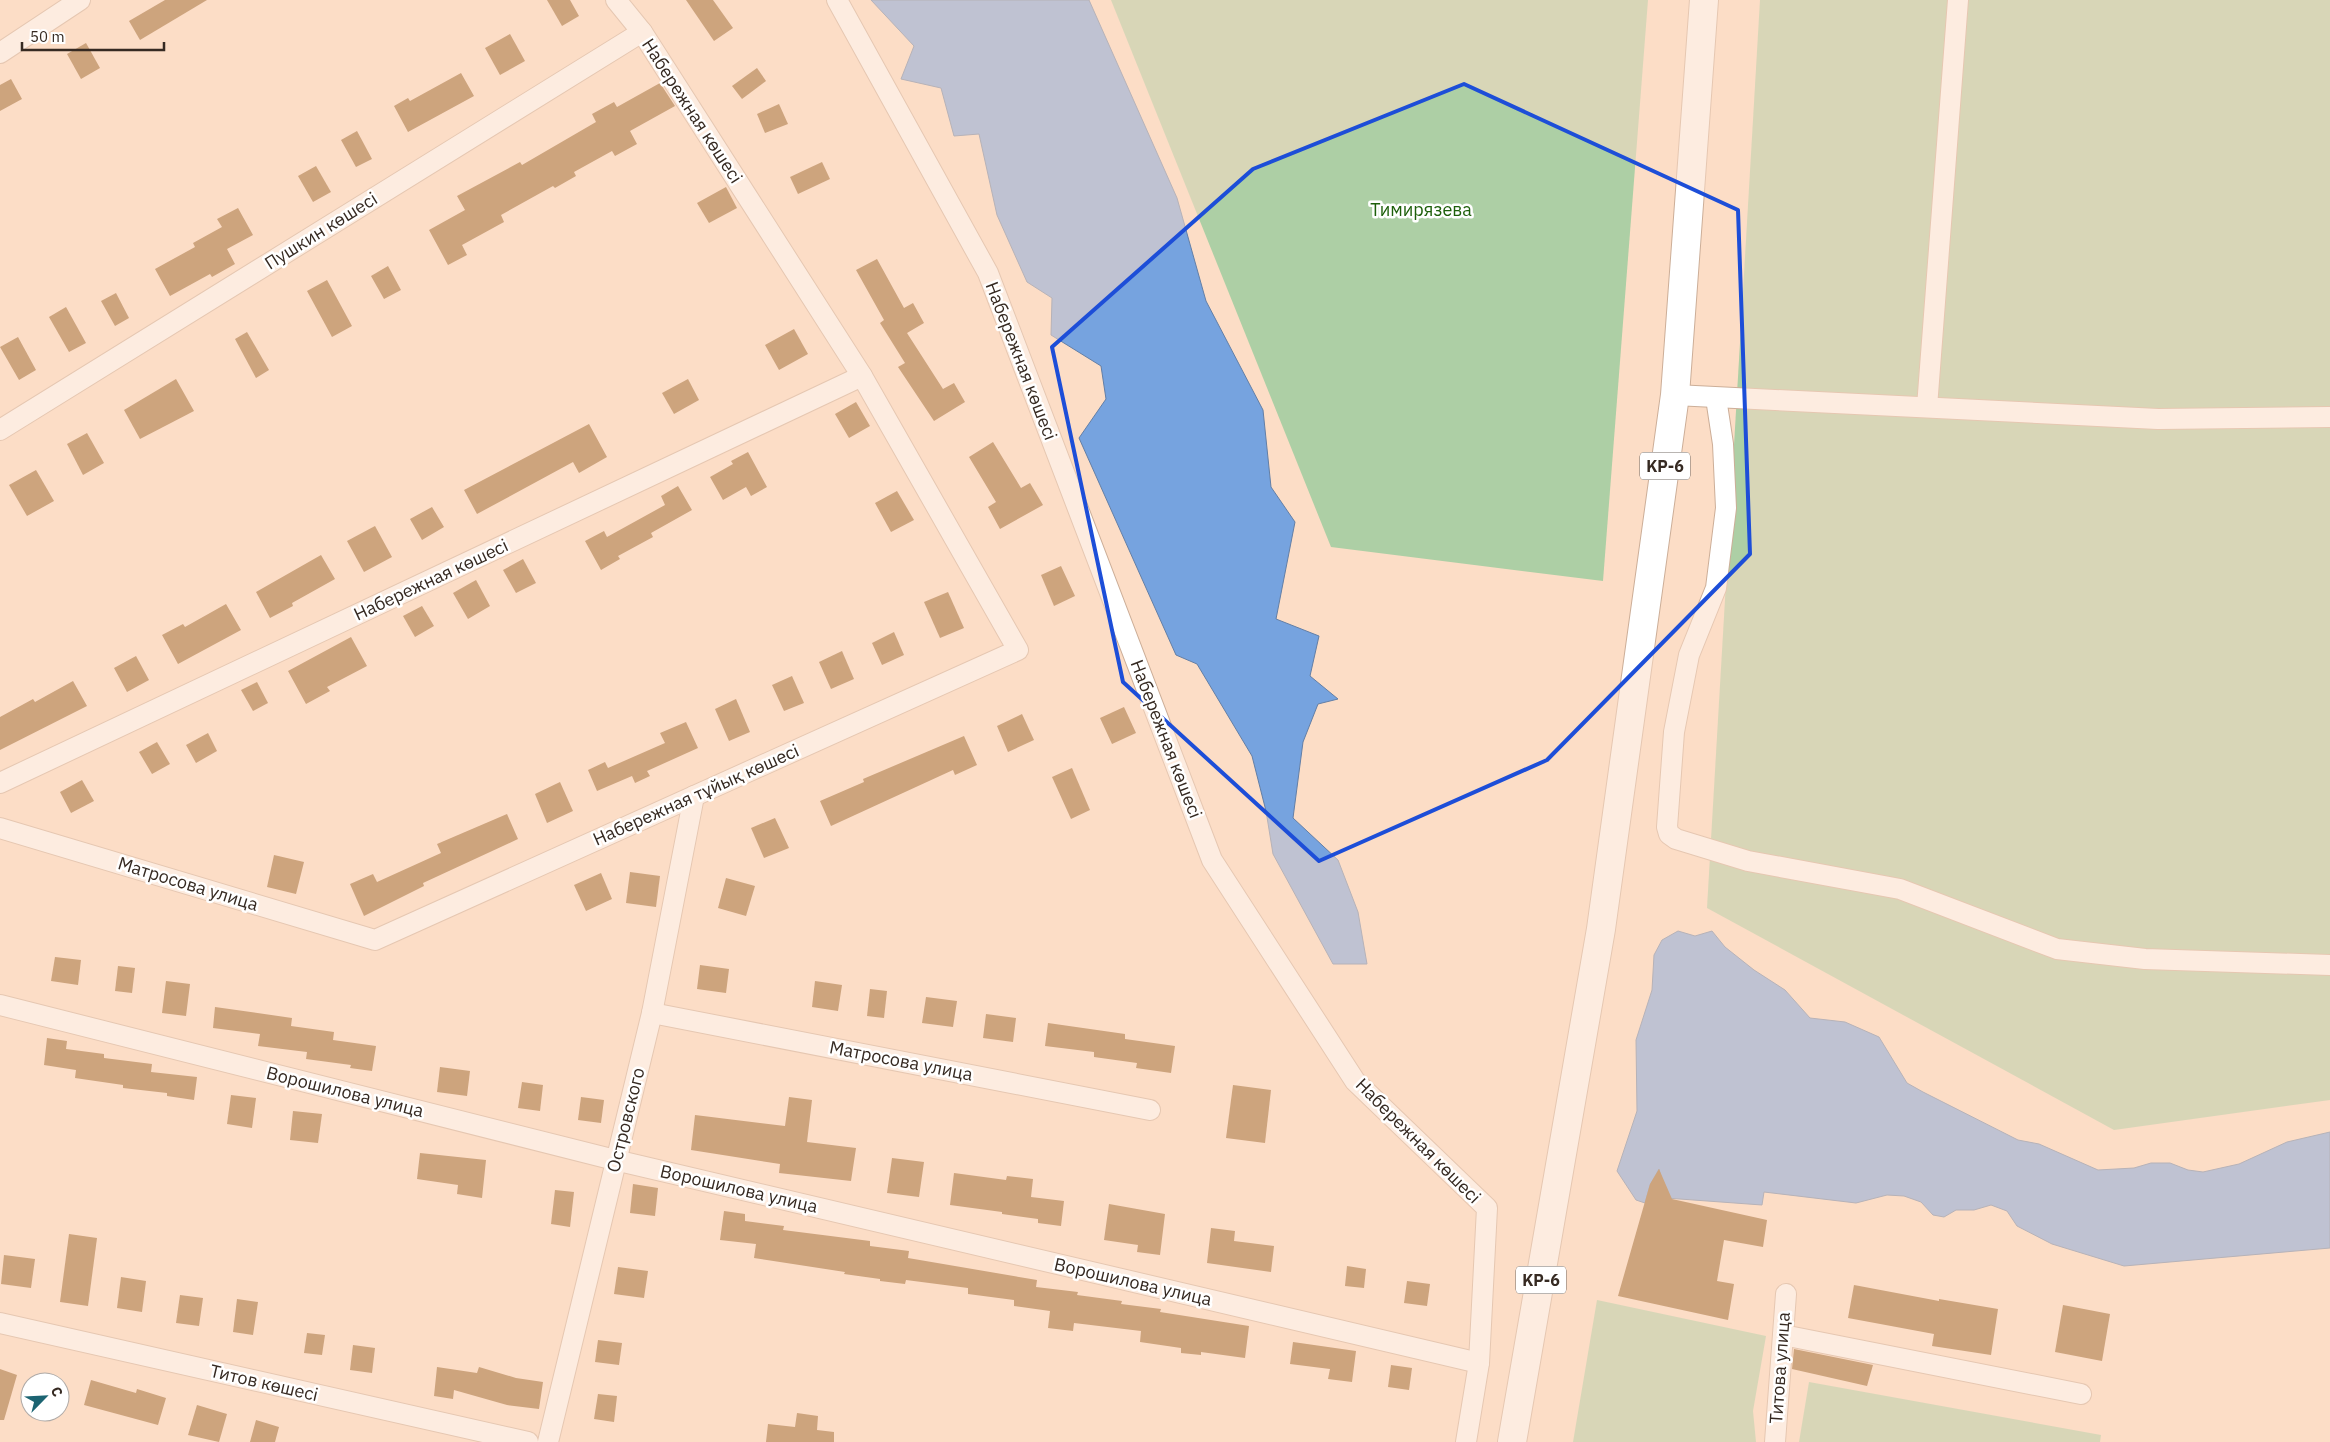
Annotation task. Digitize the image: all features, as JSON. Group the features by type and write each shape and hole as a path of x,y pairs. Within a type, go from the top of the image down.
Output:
{"highway":[{"name":"KP-6","path":"1512,1442 1601,930 1675,395 1704,0"}],"street":[{"path":"0,52 80,0"},
{"name":"Набережная көшесі","path":"616,0 642,32 862,376 1018,650"},
{"name":"Набережная көшесі","path":"837,0 988,273 1212,860 1356,1081 1487,1208 1479,1363 1466,1442"},
{"path":"1927,407 1958,0"},
{"name":"Пушкин көшесі","path":"0,430 642,32"},
{"name":"Набережная көшесі","path":"0,783 862,376"},
{"path":"1675,395 2158,419 2330,417"},
{"path":"1716,398 1723,444 1726,508 1716,588 1689,655 1674,732 1669,834 1676,839 1748,861 1900,888 2057,949 2145,959 2330,965"},
{"name":"Набережная тұйық көшесі","path":"375,940 1018,650"},
{"name":"Островского","path":"548,1442 652,1013 694,796"},
{"name":"Матросова улица","path":"0,828 375,940"},
{"name":"Ворошилова улица","path":"0,1005 616,1160 1479,1363"},
{"name":"Матросова улица","path":"652,1013 1150,1110"},
{"name":"Титова улица","path":"1775,1442 1786,1294"},
{"name":"Титов көшесі","path":"0,1324 528,1442"},
{"path":"1783,1335 2082,1394"}],"highlighted area":[{"path":"1464,84 1738,210 1750,554 1547,760 1319,861 1123,682 1052,347 1253,169"}],"green space":[{"name":"Тимирязева","path":"1111,0 1648,0 1603,581 1331,547"},
{"path":"1760,0 2330,0 2330,1100 2114,1130 1707,908"},
{"path":"1597,1300 1766,1336 1753,1411 1756,1442 1573,1442"},
{"path":"1809,1382 2101,1435 2100,1442 1799,1442"}],"water":[{"path":"871,0 1089,0 1177,198 1206,301 1263,410 1271,487 1295,522 1276,619 1319,636 1310,676 1338,699 1318,704 1303,742 1293,818 1338,860 1358,912 1367,964 1333,964 1273,854 1266,811 1252,756 1197,664 1176,655 1079,438 1106,399 1101,366 1051,335 1052,298 1027,282 997,215 979,134 954,136 941,88 901,79 914,46"},
{"path":"1678,931 1695,936 1712,931 1725,947 1754,970 1785,990 1810,1018 1845,1022 1879,1037 1907,1083 2018,1140 2039,1144 2098,1170 2134,1168 2151,1163 2170,1163 2188,1170 2203,1172 2239,1164 2287,1142 2330,1132 2330,1248 2124,1266 2052,1244 2017,1226 2007,1211 1991,1205 1974,1210 1956,1210 1944,1217 1933,1215 1921,1202 1904,1196 1887,1195 1856,1203 1764,1192 1762,1205 1666,1198 1659,1169 1650,1185 1645,1203 1636,1200 1617,1171 1637,1111 1636,1040 1652,990 1654,955 1662,940"}],"building":[{"path":"165,0 207,0 140,40 129,21"},
{"path":"547,0 570,0 579,16 562,26"},
{"path":"686,0 713,0 733,28 714,41"},
{"path":"510,34 525,61 500,75 485,48"},
{"path":"86,43 100,68 81,79 67,54"},
{"path":"757,68 766,81 742,99 732,86"},
{"path":"461,73 474,96 408,132 394,106 408,98 410,101"},
{"path":"11,79 22,99 0,111 0,85"},
{"path":"660,83 675,106 630,131 637,144 615,156 612,151 574,172 576,176 555,188 553,186 501,215 504,222 462,245 467,255 448,265 429,230 465,210 457,196 520,162 522,165 596,122 592,114 614,102 617,107"},
{"path":"779,104 788,124 765,133 757,114"},
{"path":"357,131 372,159 356,167 341,140"},
{"path":"822,162 830,179 798,194 790,177"},
{"path":"316,166 331,192 313,202 298,176"},
{"path":"726,187 737,208 709,223 697,203"},
{"path":"238,208 253,235 227,249 235,264 212,277 210,274 170,296 155,269 195,247 193,243 222,227 217,219"},
{"path":"877,259 904,308 913,303 924,323 907,333 943,389 954,383 965,402 934,421 898,367 905,363 880,323 884,320 856,270"},
{"path":"388,266 401,290 384,299 371,276"},
{"path":"327,280 352,326 332,337 307,291"},
{"path":"116,293 129,318 115,326 101,301"},
{"path":"66,307 86,343 69,352 49,317"},
{"path":"794,329 808,354 779,370 765,345"},
{"path":"247,332 269,370 256,378 235,339"},
{"path":"18,337 36,370 19,380 0,347"},
{"path":"176,379 194,411 140,439 124,410"},
{"path":"688,379 699,400 674,414 662,393"},
{"path":"856,402 870,426 849,438 835,414"},
{"path":"589,424 607,457 579,473 573,462 477,514 464,490"},
{"path":"87,433 104,463 83,475 67,444"},
{"path":"993,442 1021,488 1030,483 1043,505 1000,529 988,507 996,502 969,457"},
{"path":"748,452 767,487 751,496 746,487 723,500 710,477 733,464 731,461"},
{"path":"36,470 54,501 27,516 9,485"},
{"path":"678,486 692,510 651,533 653,537 618,556 620,559 601,570 585,541 604,531 607,537 665,505 661,496"},
{"path":"897,491 914,520 891,532 875,503"},
{"path":"432,507 444,527 422,540 410,519"},
{"path":"375,526 392,557 364,572 347,541"},
{"path":"321,555 335,579 292,603 293,606 270,618 256,592"},
{"path":"523,559 536,583 516,593 503,570"},
{"path":"1061,566 1075,596 1054,606 1041,575"},
{"path":"476,580 490,606 468,619 453,593"},
{"path":"948,592 964,628 940,638 924,602"},
{"path":"226,604 241,630 178,664 162,635 183,624 185,627"},
{"path":"422,606 434,626 415,637 403,616"},
{"path":"894,632 904,655 882,665 872,643"},
{"path":"351,637 367,666 327,687 330,691 306,704 288,671"},
{"path":"842,651 854,679 831,689 819,662"},
{"path":"136,656 149,680 127,692 114,668"},
{"path":"792,676 804,703 784,711 772,685"},
{"path":"73,681 87,706 0,750 0,717 33,699 35,702"},
{"path":"257,682 268,703 253,711 241,690"},
{"path":"736,699 750,732 729,741 715,709"},
{"path":"1124,707 1136,733 1112,744 1100,718"},
{"path":"1022,714 1034,740 1008,752 997,726"},
{"path":"686,722 698,748 647,771 650,776 635,783 632,776 597,791 588,770 605,762 608,768 665,743 660,733"},
{"path":"208,733 217,751 196,763 186,745"},
{"path":"964,736 977,765 955,775 953,770 831,826 820,801 864,782 863,779"},
{"path":"157,742 170,764 152,774 139,752"},
{"path":"1072,768 1090,810 1071,819 1052,777"},
{"path":"82,780 94,801 71,813 60,792"},
{"path":"560,782 573,811 547,823 535,794"},
{"path":"507,814 518,839 423,883 424,886 364,916 350,884 373,874 377,882 441,853 437,844"},
{"path":"775,818 789,848 764,858 751,828"},
{"path":"274,855 304,862 296,894 267,887"},
{"path":"630,872 660,876 656,907 626,903"},
{"path":"601,873 612,899 586,911 574,885"},
{"path":"726,878 755,886 746,916 718,908"},
{"path":"55,957 81,960 78,985 51,981"},
{"path":"700,965 729,969 726,993 697,989"},
{"path":"118,966 135,968 132,993 115,991"},
{"path":"166,981 190,984 186,1016 162,1013"},
{"path":"815,981 842,985 838,1011 812,1007"},
{"path":"870,989 887,991 884,1018 867,1016"},
{"path":"926,997 957,1001 953,1027 922,1023"},
{"path":"215,1007 292,1018 291,1026 334,1032 333,1040 376,1046 372,1071 350,1068 351,1065 306,1059 307,1052 258,1046 260,1034 213,1028"},
{"path":"986,1014 1016,1018 1013,1042 983,1038"},
{"path":"1048,1023 1125,1034 1125,1039 1175,1046 1171,1073 1136,1068 1137,1063 1094,1057 1094,1052 1045,1046"},
{"path":"47,1038 67,1041 66,1049 104,1054 104,1058 152,1064 151,1072 197,1077 194,1100 167,1096 167,1093 123,1088 123,1085 75,1078 76,1070 44,1065"},
{"path":"440,1067 470,1071 467,1096 437,1092"},
{"path":"522,1082 543,1085 540,1111 518,1108"},
{"path":"1233,1085 1271,1090 1265,1143 1226,1138"},
{"path":"231,1095 256,1098 252,1128 227,1124"},
{"path":"581,1097 604,1100 601,1123 578,1120"},
{"path":"789,1097 812,1100 807,1142 856,1148 851,1181 779,1173 780,1164 691,1150 695,1115 785,1126"},
{"path":"293,1111 322,1114 318,1143 290,1140"},
{"path":"420,1153 486,1160 482,1198 457,1194 458,1185 417,1179"},
{"path":"892,1158 924,1162 919,1197 887,1193"},
{"path":"1659,1169 1672,1199 1767,1220 1763,1247 1724,1240 1717,1281 1734,1284 1728,1320 1618,1296 1650,1184"},
{"path":"954,1173 1006,1180 1007,1176 1033,1179 1031,1197 1064,1201 1061,1226 1038,1223 1038,1219 1002,1214 1002,1212 950,1205"},
{"path":"633,1184 658,1188 655,1216 630,1213"},
{"path":"555,1190 574,1192 570,1227 551,1224"},
{"path":"1109,1204 1165,1214 1160,1255 1137,1252 1138,1245 1104,1240"},
{"path":"724,1211 745,1214 745,1221 784,1226 783,1230 870,1241 870,1246 909,1251 908,1258 1037,1280 1036,1287 1078,1292 1077,1295 1122,1301 1121,1304 1161,1309 1160,1312 1249,1326 1245,1358 1201,1352 1201,1355 1181,1353 1181,1348 1140,1342 1141,1331 1074,1323 1073,1331 1048,1328 1050,1311 1014,1306 1014,1300 968,1294 968,1288 906,1280 905,1284 880,1281 880,1279 844,1274 845,1272 754,1258 756,1244 720,1240"},
{"path":"1211,1228 1235,1231 1234,1241 1274,1246 1271,1272 1207,1263"},
{"path":"69,1234 97,1238 88,1306 60,1302"},
{"path":"4,1255 35,1259 31,1288 1,1284"},
{"path":"1347,1266 1366,1269 1364,1288 1345,1286"},
{"path":"618,1267 648,1271 644,1298 614,1294"},
{"path":"121,1277 146,1281 142,1312 117,1308"},
{"path":"1407,1281 1430,1284 1427,1306 1404,1303"},
{"path":"1854,1285 1939,1301 1939,1299 1998,1309 1991,1355 1932,1346 1934,1334 1848,1318"},
{"path":"180,1295 203,1298 199,1326 176,1323"},
{"path":"237,1299 258,1302 253,1335 233,1332"},
{"path":"2063,1305 2110,1314 2102,1361 2055,1352"},
{"path":"307,1333 325,1335 322,1355 304,1353"},
{"path":"598,1340 622,1343 619,1365 595,1362"},
{"path":"1293,1342 1356,1351 1352,1382 1328,1379 1330,1369 1290,1364"},
{"path":"353,1345 375,1348 372,1373 350,1370"},
{"path":"1794,1349 1873,1365 1867,1386 1792,1369"},
{"path":"1391,1365 1412,1368 1409,1390 1388,1387"},
{"path":"437,1367 477,1373 479,1367 516,1378 543,1382 539,1409 507,1405 454,1390 453,1399 434,1396"},
{"path":"0,1369 17,1375 4,1420 0,1420"},
{"path":"91,1380 136,1393 137,1389 166,1398 158,1425 84,1405"},
{"path":"598,1394 617,1396 614,1422 594,1419"},
{"path":"197,1405 227,1414 219,1442 188,1435"},
{"path":"797,1413 818,1416 817,1430 834,1432 834,1442 766,1442 768,1424 795,1427"},
{"path":"256,1420 279,1427 275,1442 250,1442"}]}
